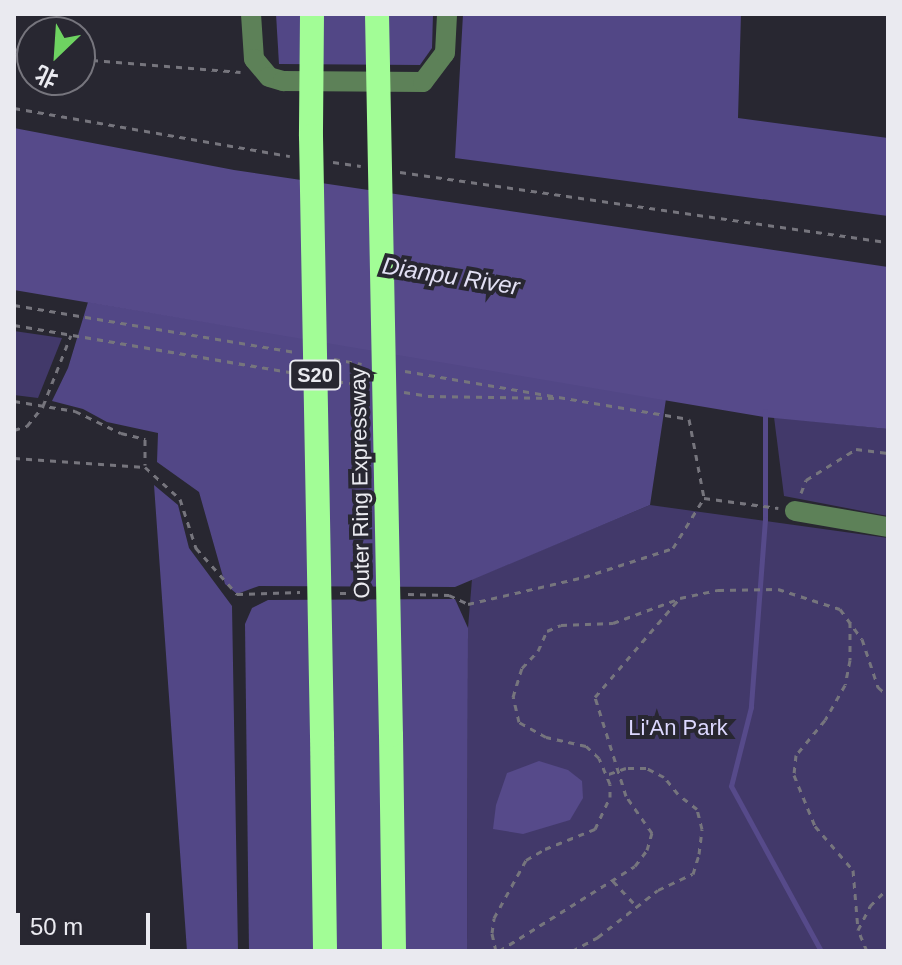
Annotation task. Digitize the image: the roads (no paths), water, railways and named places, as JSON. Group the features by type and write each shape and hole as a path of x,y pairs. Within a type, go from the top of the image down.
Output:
{"highway":[{"path":"304,14 311,136"},
{"name":"Outer Ring Expressway","path":"312,14 311,136 325,951"},
{"name":"Outer Ring Expressway","path":"377,14 394,951"},
{"path":"379,138 389,14"}],"street":[{"path":"251,14 251,43 259,69 283,81 423,82 445,53 447,14"},
{"path":"795,511 888,527"}],"water":[{"name":"Dianpu River","path":"14,128 234,170 888,267 888,429 764,417 14,290"},
{"path":"539,761 568,770 582,781 583,798 570,820 523,834 493,829 496,805 507,773"}],"waterway":[{"path":"765,411 765,519 751,707 731,786 821,951"}],"park label":[{"name":"Li'An Park","path":"678,728"}]}
